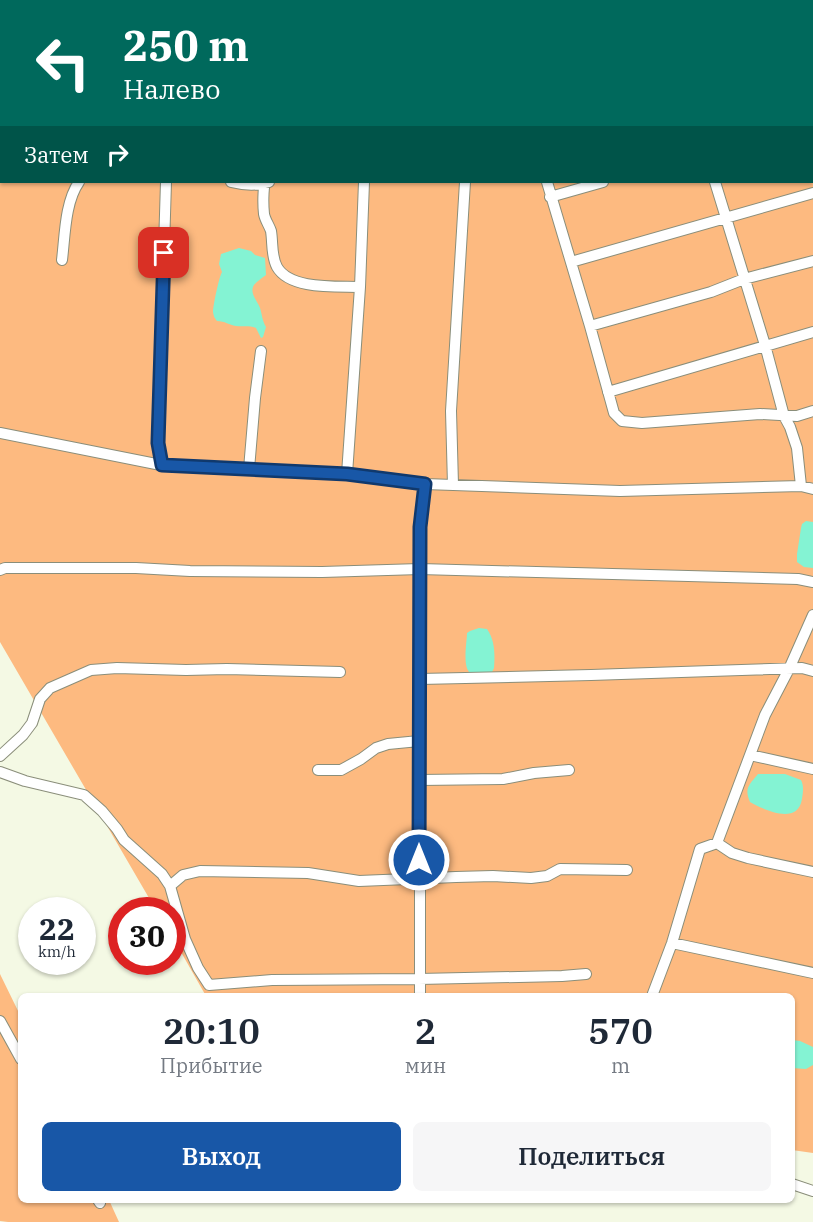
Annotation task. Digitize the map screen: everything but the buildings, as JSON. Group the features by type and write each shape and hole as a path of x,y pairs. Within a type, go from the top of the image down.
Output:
{"street":[{"path":"62,260 70,204 73,190 78,183"},
{"path":"162,465 158,443 166,183"},
{"path":"240,183 257,183"},
{"path":"266,183 264,214 271,230 273,256 283,275 295,281 319,286 360,287"},
{"path":"347,474 360,287 364,183"},
{"path":"453,485 451,411 465,183"},
{"path":"547,183 614,413 622,421 642,423 760,414 797,416 813,411"},
{"path":"550,197 599,183"},
{"path":"715,183 765,345 784,416 796,448 801,486"},
{"path":"571,262 813,193"},
{"path":"590,326 711,292 744,279 813,261"},
{"path":"608,393 813,332"},
{"path":"249,469 261,351"},
{"path":"0,433 162,465 347,474 425,484 620,491 801,486 813,489"},
{"path":"420,993 420,527 425,484"},
{"path":"0,570 5,568 124,568 322,572 420,569 786,579 813,582"},
{"path":"717,843 765,715 813,615"},
{"path":"0,756 23,735 32,723 40,699 50,688 91,670 117,668 340,672"},
{"path":"420,678 802,668 813,671"},
{"path":"318,770 341,770 376,748 388,744 419,741"},
{"path":"750,755 813,770"},
{"path":"420,780 503,778 569,770"},
{"path":"0,772 25,781 84,795 102,811 124,840 162,874 170,886 185,939 198,968 209,985 272,980 419,980 586,974"},
{"path":"717,843 732,853 748,858 813,872"},
{"path":"653,993 672,944 700,849 717,843"},
{"path":"170,886 183,875 200,871 308,873 359,881 484,876 531,879 547,876 560,869 627,870"},
{"path":"672,944 813,973"},
{"path":"0,1021 18,1054"},
{"path":"795,1185 813,1191"}],"shaded area":[{"path":"0,183 813,183 813,1153 795,1150 795,993 204,993 186,961 186,897 148,897 0,642"},
{"path":"0,974 18,1011 18,1203 110,1203 119,1222 0,1221"}],"water":[{"path":"239,248 265,258 266,275 255,284 252,291 266,327 261,338 256,328 217,321 213,312 222,272 219,264 221,254"},
{"path":"806,521 813,522 813,568 804,567 797,562 801,528"},
{"path":"479,628 487,629 492,638 494,668 492,672 473,674 469,672 466,663 467,633"},
{"path":"758,774 785,774 801,780 803,791 799,807 794,812 780,814 750,802 748,787"},
{"path":"795,1040 813,1047 813,1065 806,1069 795,1068"}],"route":[{"path":"164,253 158,443 162,465 347,474 425,484 420,527 419,860"}]}
